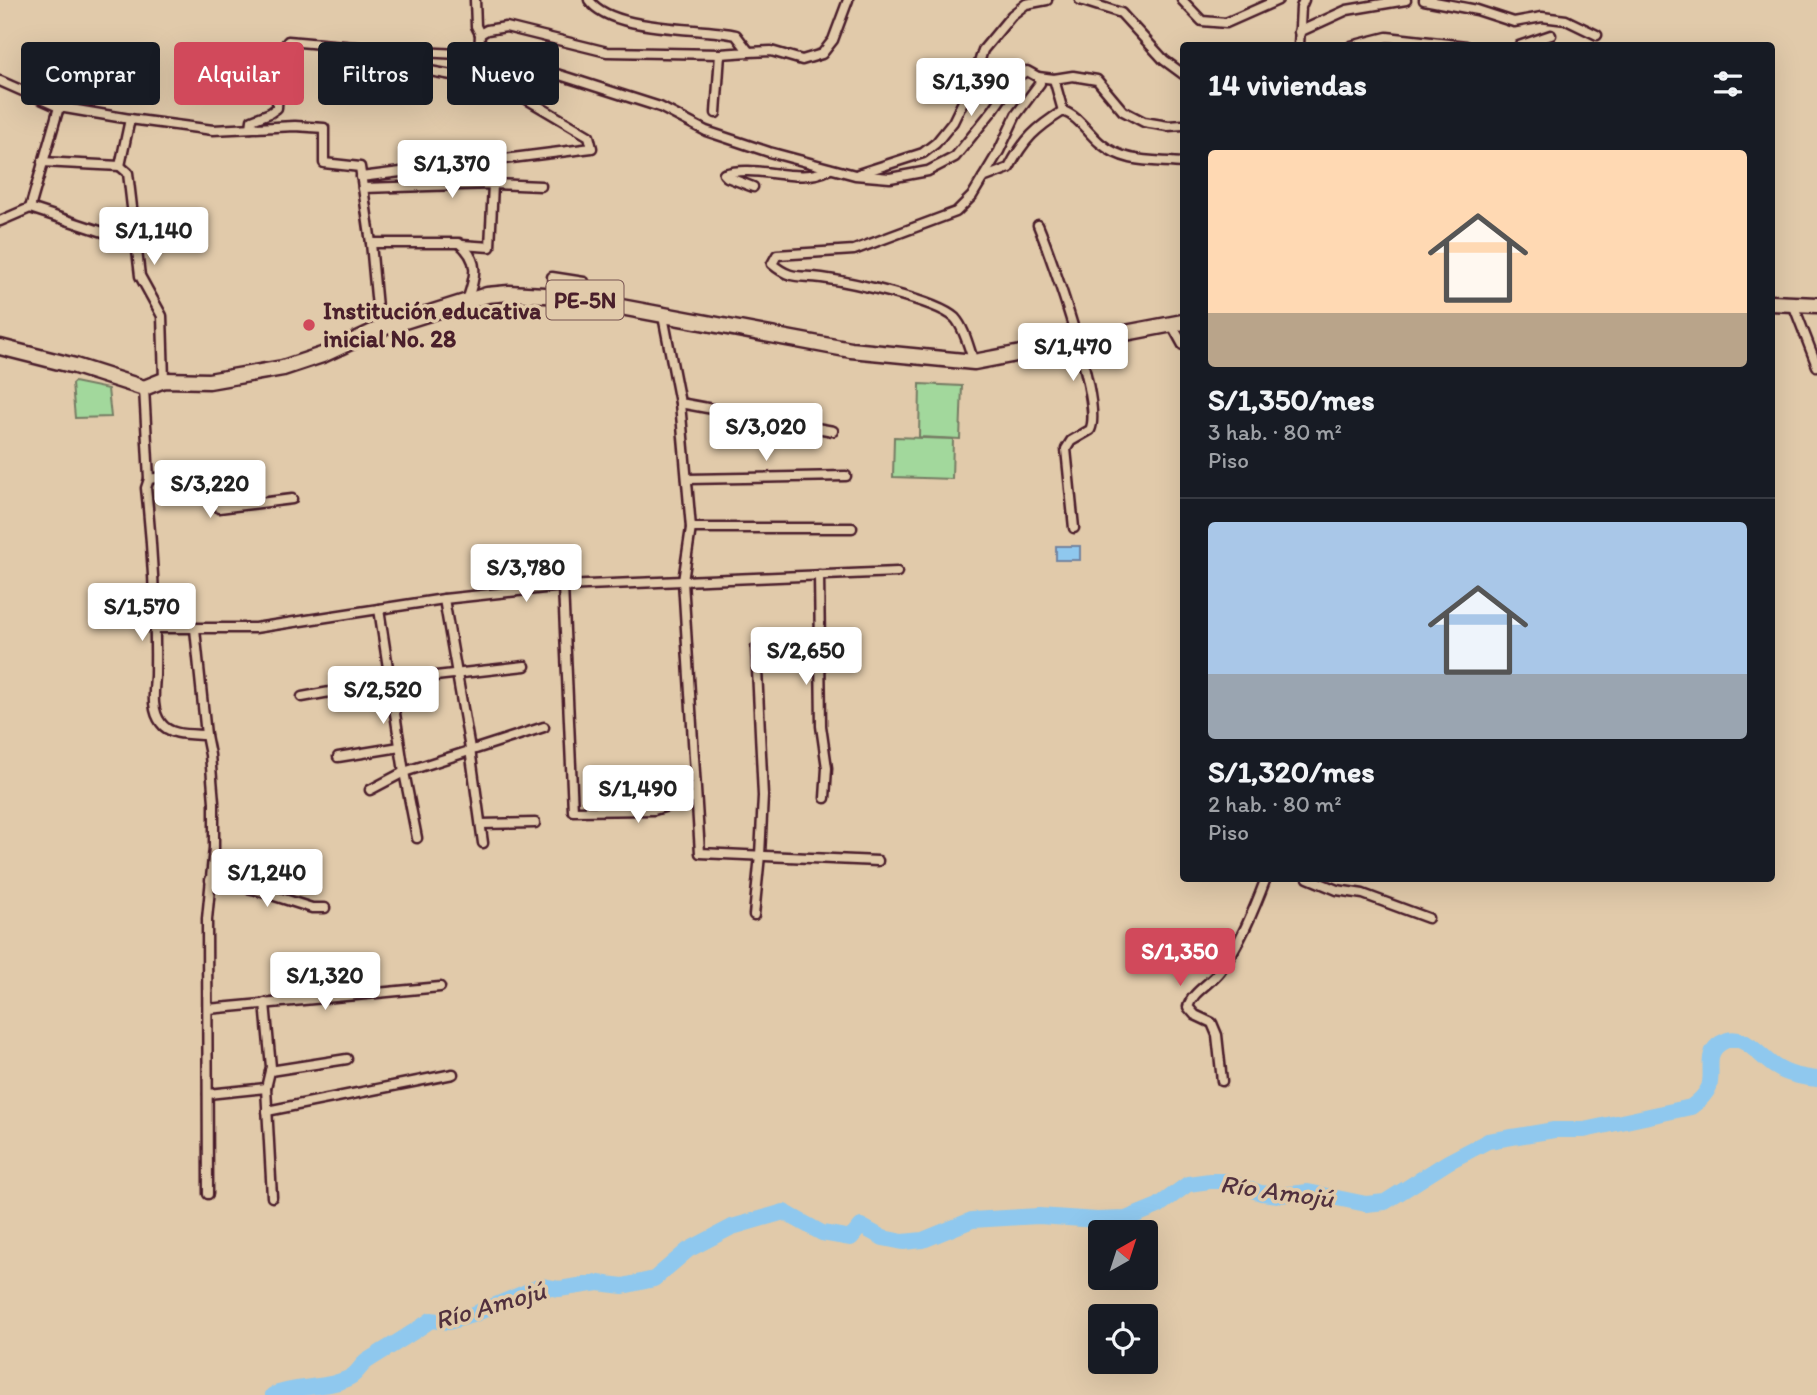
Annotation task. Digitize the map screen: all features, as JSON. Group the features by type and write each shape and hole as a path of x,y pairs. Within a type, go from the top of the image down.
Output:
{"highway":[{"name":"PE-5N","path":"144,388 164,380 209,381 284,368 324,354 379,329 487,295 509,293 536,293 584,300 851,351 974,362 1178,324"},
{"path":"1775,303 1817,305"},
{"path":"0,348 75,366 144,388"}],"street":[{"path":"475,0 480,42"},
{"path":"589,0 593,6 614,17 671,29 736,35 749,52"},
{"path":"480,34 506,27 607,52 720,54 771,51 802,60 822,54 833,40 848,0"},
{"path":"855,175 923,153 936,143 953,122 974,79 983,50 1012,15 1026,4 1046,0"},
{"path":"1080,0 1121,13 1164,60 1180,72"},
{"path":"1182,0 1202,21 1226,23 1277,0"},
{"path":"1299,42 1301,7 1304,0"},
{"path":"1299,32 1347,10 1406,0"},
{"path":"1424,0 1477,10 1514,22 1542,17 1566,20 1597,35"},
{"path":"1531,42 1551,35"},
{"path":"1367,42 1387,37 1431,42"},
{"path":"318,44 288,41 280,52 277,108 252,120 251,128 324,128 324,163 360,167 379,329"},
{"path":"716,113 720,54"},
{"path":"559,75 660,107 706,131 769,152 855,175 890,178 928,171 955,157 1016,77 1027,71 1038,77 1054,79 1073,76 1097,80 1123,111 1144,122 1180,125"},
{"path":"361,177 592,148 589,136 501,84 433,72"},
{"path":"974,362 959,324 943,309 891,293 824,278 785,275 772,264 777,256 854,250 956,212 972,196 983,178 1016,115 1040,83 1038,77"},
{"path":"1054,79 1063,111"},
{"path":"0,81 59,107 130,119 213,130 295,126"},
{"path":"30,208 59,107"},
{"path":"983,178 1009,168 1021,145 1034,130 1063,111"},
{"path":"1063,111 1071,114 1103,146 1135,160 1180,163"},
{"path":"120,166 130,119"},
{"path":"42,162 120,166 128,173 140,276 162,316 164,380"},
{"path":"753,187 724,174 753,171 804,175 830,169"},
{"path":"363,188 493,184 541,186"},
{"path":"371,243 454,242 490,247 493,184"},
{"path":"0,221 30,208 107,233"},
{"path":"1038,225 1063,292 1084,363 1093,421 1089,432 1071,441 1067,447 1074,528"},
{"path":"462,245 476,272 467,301"},
{"path":"552,277 584,282 584,300"},
{"path":"1793,304 1817,366"},
{"path":"663,316 680,403 691,528 683,581 700,853 878,861"},
{"path":"144,388 149,479 146,488 154,563 157,628 154,712 162,726 172,732 206,735"},
{"path":"680,403 833,432"},
{"path":"149,479 202,471 214,478 219,508 292,499"},
{"path":"687,479 846,476"},
{"path":"691,528 852,528"},
{"path":"157,628 255,628 444,599 563,586 897,572"},
{"path":"819,575 821,726 827,768 825,798"},
{"path":"563,586 573,811 654,810 696,797"},
{"path":"444,599 483,843"},
{"path":"379,609 417,838"},
{"path":"195,629 214,802 214,848 207,919 208,1194"},
{"path":"754,915 763,796 756,648"},
{"path":"302,697 391,681 525,666"},
{"path":"370,790 404,772 544,727"},
{"path":"338,757 400,747"},
{"path":"481,824 535,823"},
{"path":"210,880 256,890 312,908 325,908"},
{"path":"1222,1081 1217,1035 1212,1023 1195,1015 1188,1007 1190,998 1209,985 1229,958 1264,882"},
{"path":"1317,882 1336,890 1363,894 1428,918"},
{"path":"208,1009 440,987"},
{"path":"265,1003 270,1071 265,1088 272,1197"},
{"path":"270,1071 347,1059"},
{"path":"267,1111 453,1074"},
{"path":"208,1094 265,1088"}],"green space":[{"path":"74,382 108,389 111,417 75,418"},
{"path":"920,384 962,386 960,439 919,437"},
{"path":"894,437 953,439 952,479 893,477"}],"water":[{"path":"1056,546 1080,546 1080,560 1056,560"}],"waterway":[{"name":"Río Amojú","path":"273,1395 344,1380 367,1361 431,1320 448,1322 472,1315 541,1286 559,1289 598,1283 623,1286 654,1279 688,1250 732,1227 784,1212 822,1233 851,1238 861,1226 883,1238 903,1242 923,1240 972,1220 1039,1216 1126,1219 1158,1206 1188,1184 1210,1181 1225,1181 1261,1193 1279,1195 1308,1192 1366,1204 1385,1202 1448,1162 1488,1141 1554,1130 1584,1130 1691,1107 1709,1087 1713,1052 1721,1043 1729,1040 1744,1042 1786,1072 1817,1079"}],"place":[{"name":"Institución educativa inicial No. 28","path":"309,325"}]}
